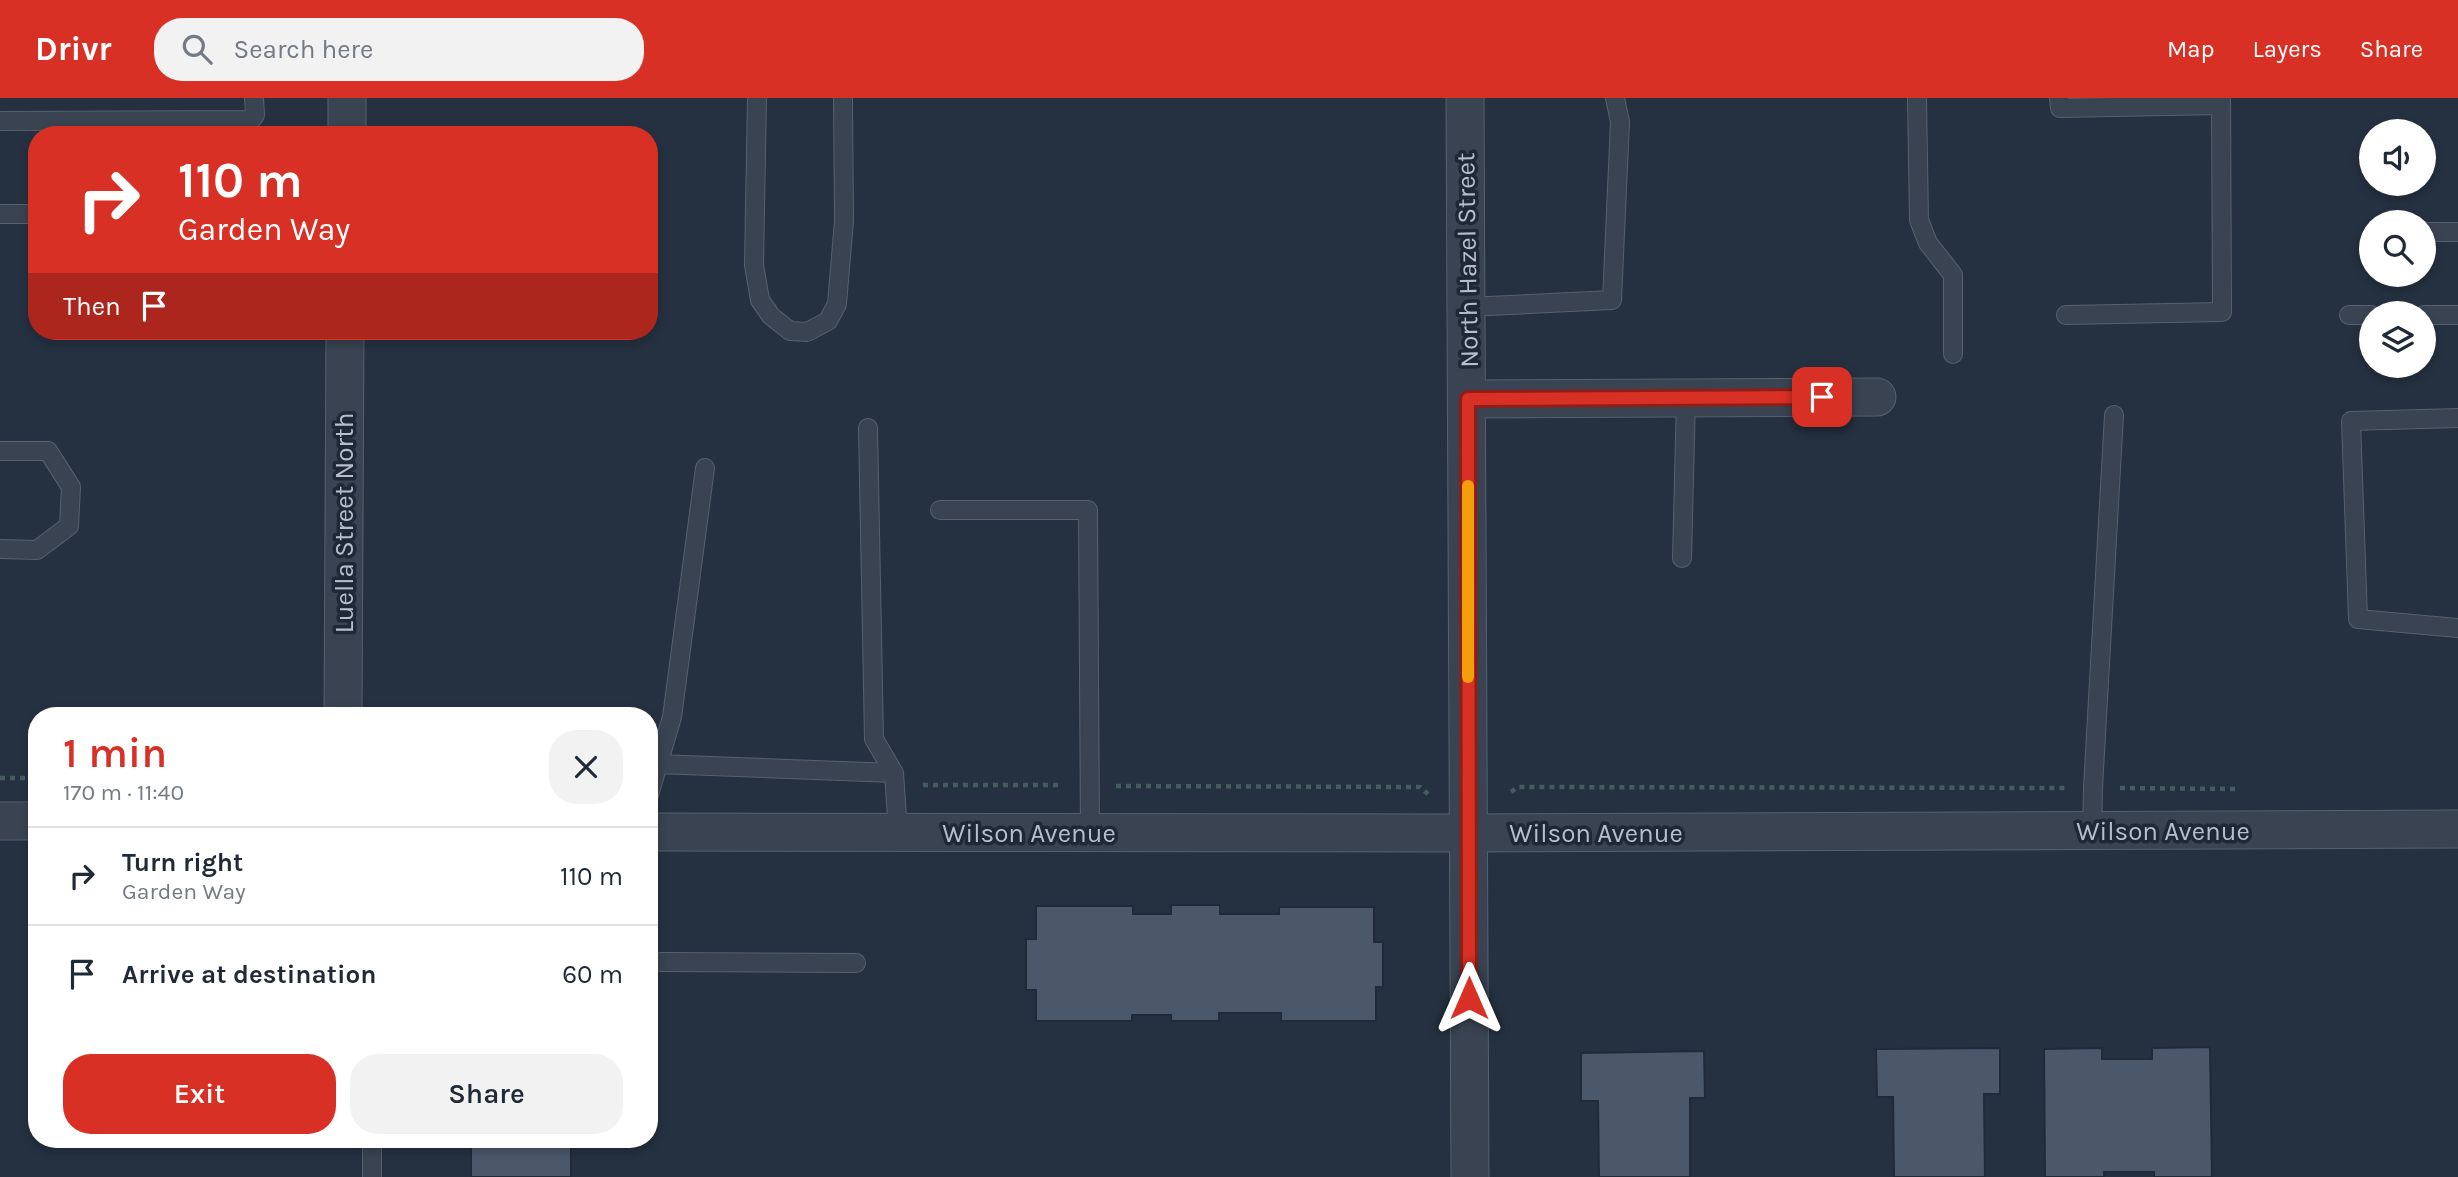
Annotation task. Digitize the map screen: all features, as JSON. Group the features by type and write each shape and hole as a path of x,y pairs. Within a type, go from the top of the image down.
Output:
{"street":[{"path":"347,126 348,98"},
{"name":"North Hazel Street","path":"1465,98 1470,1177"},
{"name":"Luella Street North","path":"344,707 345,340"},
{"path":"1468,399 1877,397"},
{"path":"0,821 28,821"},
{"name":"Wilson Avenue","path":"658,832 2092,832 2458,828"}],"lane":[{"path":"0,121 251,120 255,115 254,98"},
{"path":"757,98 754,265 760,300 771,316 790,331 807,332 828,321 838,304 844,221 843,98"},
{"path":"1467,307 1612,300 1620,122 1615,98"},
{"path":"1917,98 1919,220 1928,243 1953,275 1953,354"},
{"path":"2059,98 2060,108 2221,102 2222,312 2066,315"},
{"path":"0,214 28,214"},
{"path":"2436,232 2458,232"},
{"path":"2349,315 2359,315"},
{"path":"2436,315 2458,315"},
{"path":"1682,558 1686,397"},
{"path":"2092,832 2114,415"},
{"path":"2458,418 2351,421 2358,619 2458,628"},
{"path":"868,428 874,739 895,779 898,832"},
{"path":"0,450 48,451 71,486 69,526 37,550 0,549"},
{"path":"658,761 672,717 705,468"},
{"path":"940,510 1088,510 1090,833"},
{"path":"658,764 895,779"},
{"path":"662,962 856,963"},
{"path":"372,1148 372,1177"}],"path":[{"path":"0,778 28,778"},
{"path":"895,779 1090,785 1420,787 1428,794"},
{"path":"1511,792 1518,787 2242,789"}],"building":[{"path":"1171,905 1220,905 1220,914 1279,914 1279,907 1374,907 1374,942 1383,942 1383,987 1376,987 1376,1021 1281,1021 1281,1013 1219,1013 1219,1021 1171,1021 1171,1015 1132,1015 1132,1021 1036,1021 1036,990 1026,990 1026,939 1036,939 1036,906 1133,906 1133,914 1171,914"},
{"path":"2210,1047 2212,1177 2154,1177 2154,1172 2104,1172 2104,1177 2045,1177 2044,1049 2102,1048 2102,1059 2152,1059 2152,1048"},
{"path":"2000,1048 2000,1094 1984,1094 1985,1177 1894,1177 1893,1097 1877,1097 1876,1049"},
{"path":"1704,1051 1705,1098 1690,1098 1690,1177 1599,1177 1598,1101 1581,1101 1581,1053"},
{"path":"471,1148 571,1148 571,1177 471,1177"}],"slow traffic":[{"path":"1468,486 1468,677"}],"route":[{"path":"1469,998 1468,399 1822,397"}]}
